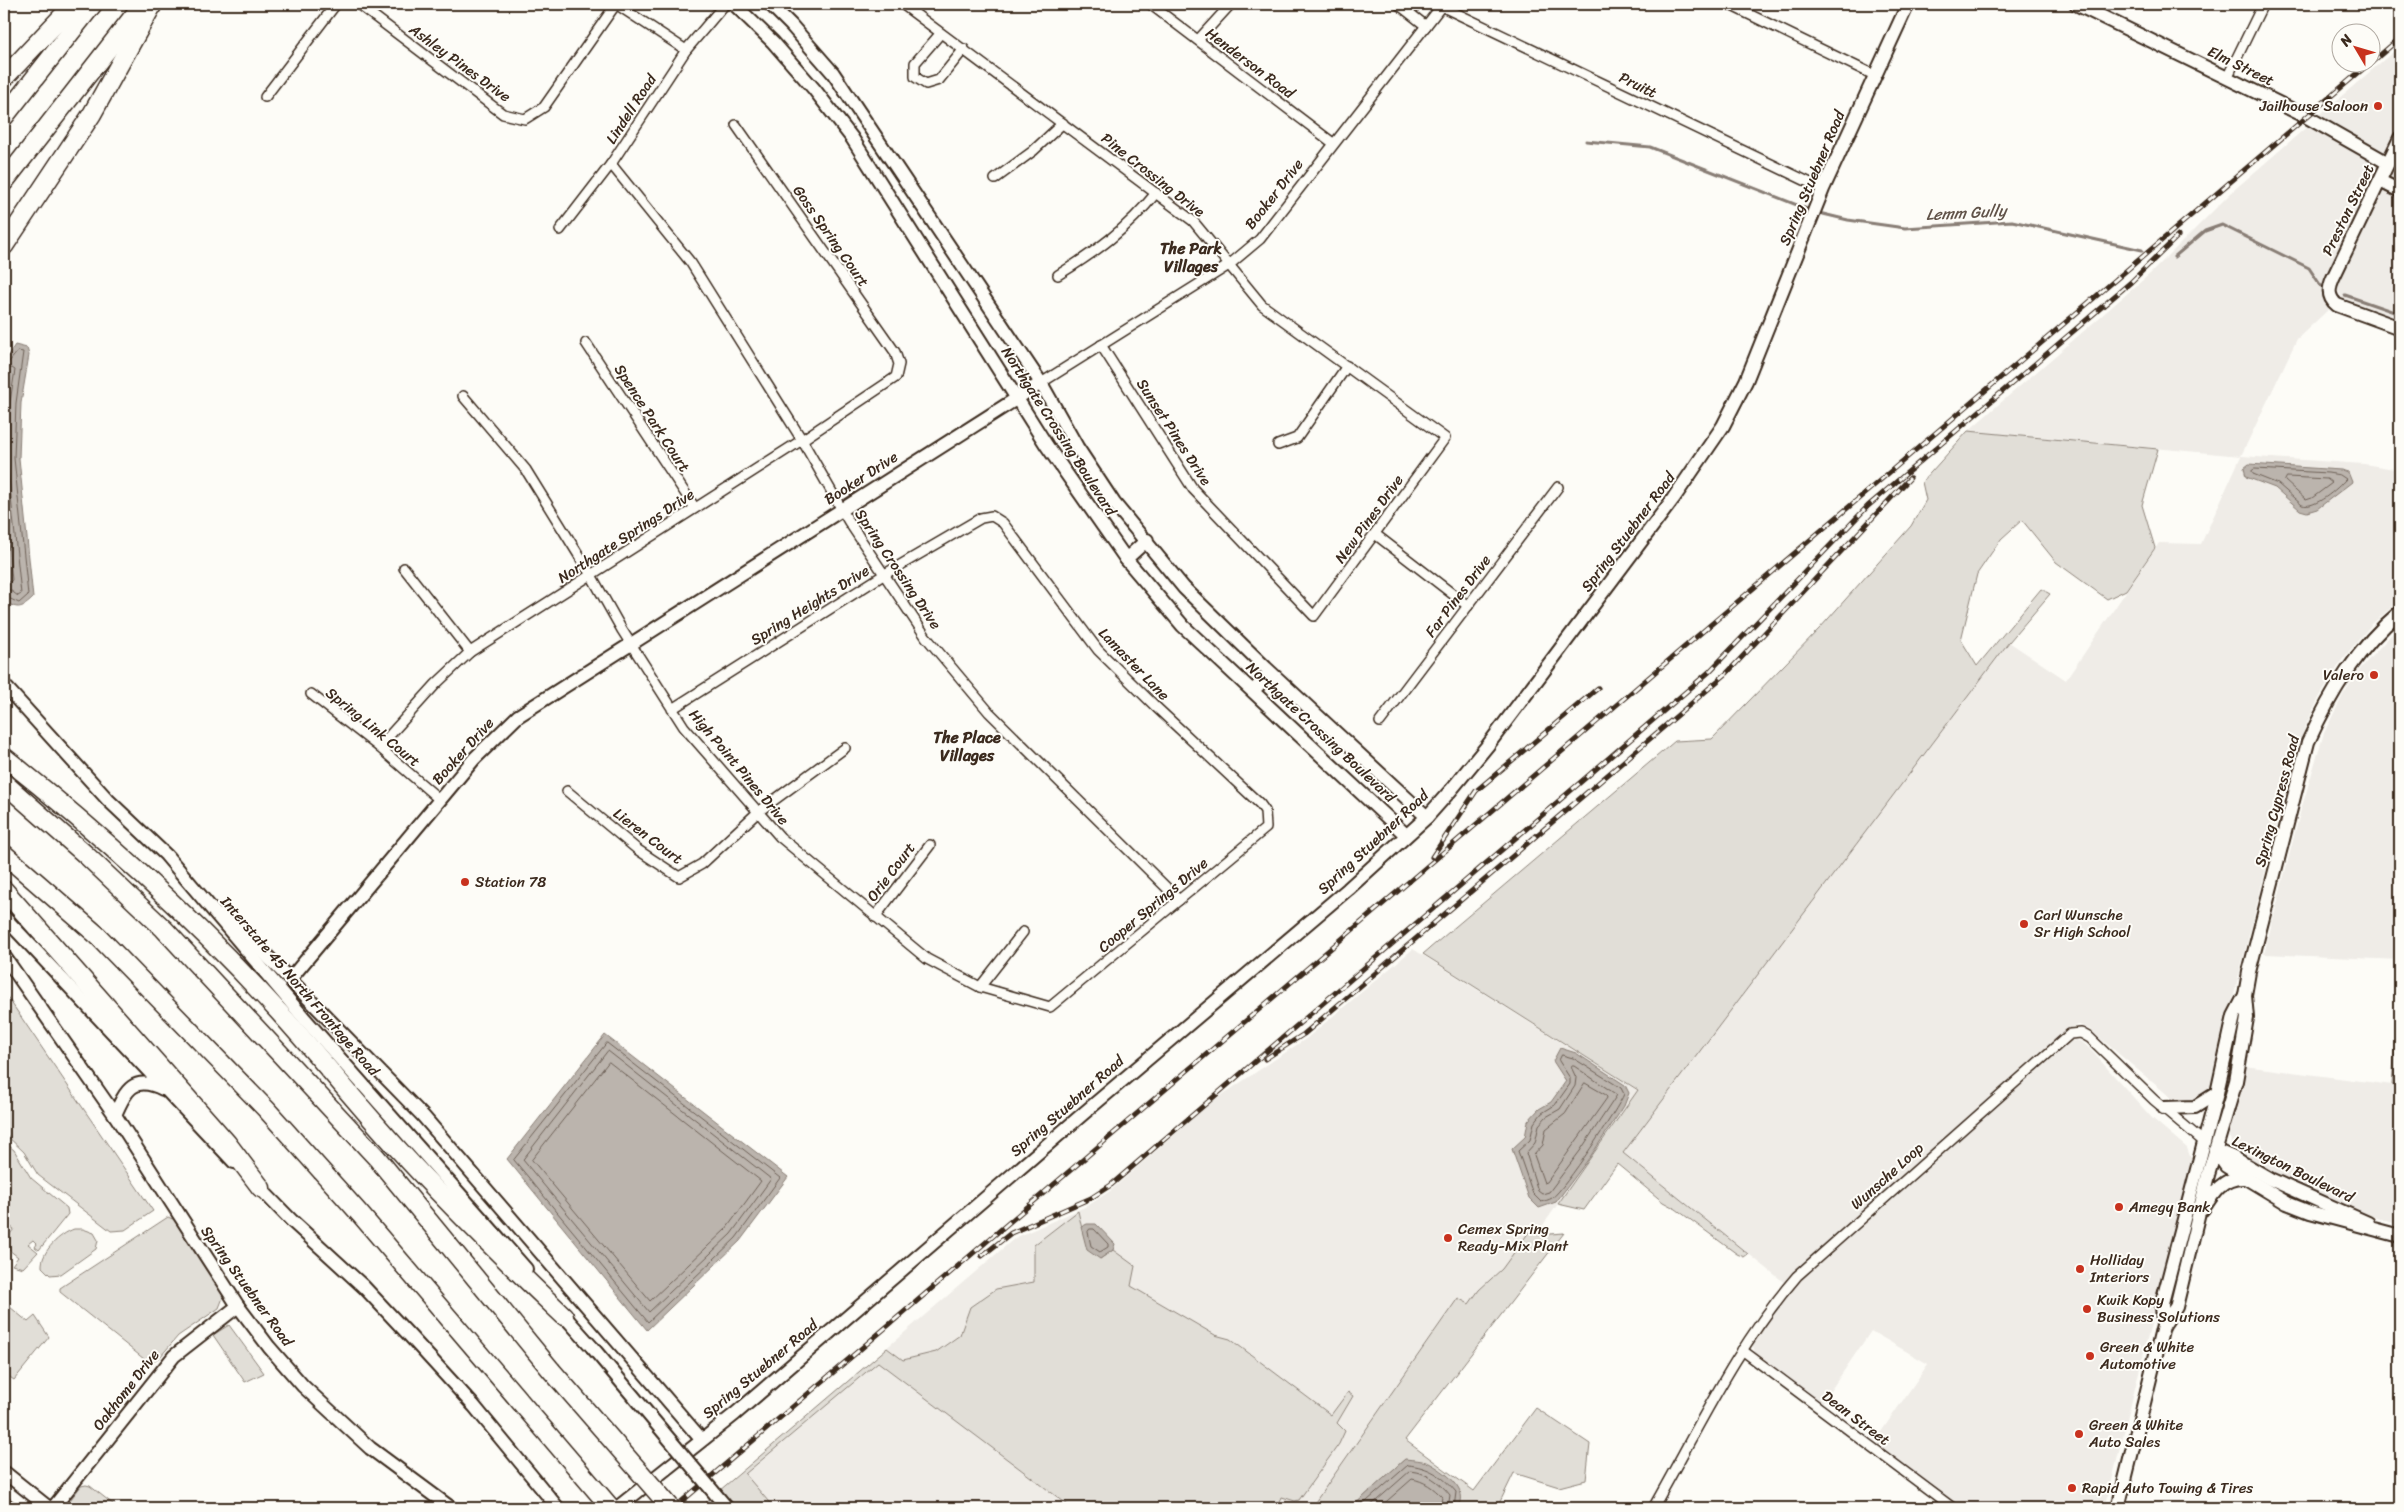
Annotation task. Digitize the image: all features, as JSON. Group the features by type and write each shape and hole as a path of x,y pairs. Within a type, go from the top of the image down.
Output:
{"highway":[{"path":"4,78 74,4"},
{"path":"4,117 93,4"},
{"path":"4,182 142,4"},
{"path":"4,246 92,114 153,4"},
{"path":"4,757 88,827 197,928 278,1011 399,1150 450,1205 564,1316"},
{"path":"4,783 86,854 177,944 377,1158 551,1370 671,1508"},
{"path":"4,854 97,935 266,1109 519,1397 611,1508"},
{"path":"4,890 227,1143 261,1188"}],"main road":[{"name":"Northgate Crossing Boulevard","path":"734,4 773,42 814,89 852,138 1047,446 1126,560 1183,626 1254,690 1406,834"},
{"name":"Northgate Crossing Boulevard","path":"770,4 833,73 1041,383 1078,447 1114,503 1147,540 1184,588 1270,673 1426,816"},
{"name":"Spring Stuebner Road","path":"617,1508 735,1414 1084,1113 1348,889 1426,816 1488,745 1713,442 1746,381 1823,189 1908,4"},
{"name":"Elm Street","path":"2081,5 2307,117 2388,163"},
{"name":"Preston Street","path":"2400,138 2332,278 2330,297 2340,307 2400,328"},
{"path":"886,190 904,180"},
{"path":"2380,181 2400,190"},
{"name":"Booker Drive","path":"291,978 488,743 518,716 1041,383"},
{"path":"1126,560 1147,540"},
{"name":"Spring Cypress Road","path":"2118,1508 2163,1326 2162,1303 2218,1093 2234,1016 2245,995 2308,742 2319,718 2346,671 2375,635 2400,612"},
{"path":"1254,690 1270,673"},
{"name":"Interstate 45 North Frontage Road","path":"4,686 108,800 166,855 304,1018 518,1260 592,1347 657,1428 727,1508"},
{"path":"166,855 291,978 423,1116 701,1440"},
{"path":"4,917 220,1149 292,1221 364,1287 474,1406 558,1508"},
{"name":"Spring Stuebner Road","path":"4,956 115,1115 238,1306 302,1386 370,1448 451,1508"},
{"name":"Spring Cypress Road","path":"2163,1326 2176,1307 2215,1150 2236,1081 2247,1018 2245,995"},
{"path":"115,1115 128,1090 138,1083 151,1083 168,1092"},
{"path":"2164,1108 2195,1107 2218,1093"},
{"name":"Lexington Boulevard","path":"2204,1142 2270,1180 2368,1223 2383,1232"},
{"name":"Lexington Boulevard","path":"2215,1150 2226,1166 2287,1203 2310,1212 2400,1236"},
{"path":"2198,1216 2222,1184 2236,1178 2244,1178"},
{"name":"Oakhome Drive","path":"53,1508 174,1356 238,1306"},
{"path":"4,1472 49,1508"},
{"path":"4,1504 10,1508"}],"street":[{"path":"265,97 336,4"},
{"name":"Ashley Pines Drive","path":"358,4 503,114 526,119 544,107 616,4"},
{"path":"616,4 686,50"},
{"name":"Lindell Road","path":"560,230 611,164 686,50 725,4"},
{"name":"Pine Crossing Drive","path":"902,4 1193,221 1262,305 1445,438"},
{"name":"Henderson Road","path":"1150,4 1333,143"},
{"path":"1198,40 1231,4"},
{"path":"1398,4 1426,26"},
{"path":"1728,4 1874,75"},
{"path":"2227,78 2263,4"},
{"name":"Booker Drive","path":"1041,383 1229,265 1260,239 1442,5"},
{"name":"Pruitt","path":"1442,5 1823,189"},
{"path":"940,34 915,63 915,77 926,84 939,80 964,49"},
{"path":"995,179 1033,151 1063,123"},
{"name":"Goss Spring Court","path":"736,125 895,352 900,364"},
{"name":"Spring Crossing Drive","path":"611,164 691,263 802,440 841,510 926,637 988,712 1179,900"},
{"path":"1058,275 1101,248 1137,217 1156,193"},
{"name":"Spence Park Court","path":"586,343 695,508"},
{"name":"Sunset Pines Drive","path":"1101,345 1193,489 1314,616"},
{"name":"Northgate Springs Drive","path":"379,747 436,684 470,652 884,386 896,377 900,364"},
{"path":"1278,445 1296,438 1347,366"},
{"name":"High Point Pines Drive","path":"463,396 526,470 631,644 684,727 780,837 927,959 980,987 1050,1008"},
{"name":"New Pines Drive","path":"1314,616 1445,438"},
{"name":"Far Pines Drive","path":"1380,722 1558,487"},
{"name":"Spring Heights Drive","path":"672,708 885,574 981,518 992,516"},
{"name":"Lamaster Lane","path":"992,516 1003,523 1098,650 1260,804 1265,811 1266,820"},
{"path":"1375,534 1468,606"},
{"path":"404,568 470,652"},
{"name":"Spring Link Court","path":"311,694 379,747 440,800"},
{"path":"758,812 845,748"},
{"name":"Lieren Court","path":"567,791 638,850 679,876 702,864 758,812"},
{"name":"Cooper Springs Drive","path":"1050,1008 1266,828 1266,820"},
{"name":"Orie Court","path":"875,916 930,845"},
{"path":"980,987 1023,932"},
{"name":"Wunsche Loop","path":"1653,1508 1742,1350 1774,1304 1798,1276 2070,1034 2081,1033 2090,1038 2164,1108 2204,1142"},
{"name":"Dean Street","path":"1742,1350 1953,1508"}],"shaded area":[{"path":"2400,46 2400,129 2388,152 2382,153 2317,117 2370,72 2382,72 2382,61"},
{"path":"2310,124 2376,161 2380,169 2324,291 2323,299 2329,309 2297,339 2241,456 1968,431 2151,273 2234,190"},
{"path":"2400,148 2400,185 2388,176"},
{"path":"2383,188 2400,196 2400,323 2344,301 2336,286"},
{"path":"1968,431 2158,449 2142,505 2155,548 2126,590 2107,599 2056,562 2022,520 2001,539 1977,574 1961,640 1977,666 2041,589 2050,594 2009,642 1623,1153 1748,1254 1744,1257 1737,1254 1676,1209 1663,1202 1617,1164 1584,1210 1558,1204 1638,1090 1423,954 1675,741 1712,739 1820,628 1911,526 1926,500 1922,482"},
{"name":"Carl Wunsche Sr High School","path":"2241,456 2364,464 2400,470 2400,600 2372,624 2342,660 2319,698 2296,750 2211,1085 2202,1098 2185,1103 2175,1101 2089,1029 2079,1025 2072,1027 1867,1206 1785,1283 1623,1153 2009,642 2066,680 2159,543 2201,544"},
{"path":"2400,625 2400,960 2264,954 2300,813 2324,733 2344,693 2361,668"},
{"path":"1413,949 1638,1091 1536,1235 1331,1508 767,1508 739,1474 1015,1238 1089,1205 1110,1191 1213,1101 1307,1038"},
{"path":"2400,977 2400,1086 2392,1085"},
{"path":"4,992 153,1211 125,1230 111,1231 38,1175 24,1152 4,1133"},
{"path":"2076,1040 2089,1048 2152,1118 2187,1148 2191,1159 2184,1192 2105,1508 1962,1508 1874,1442 1928,1364 1871,1331 1822,1403 1755,1353 1752,1343 1795,1285 2053,1053 2068,1042"},
{"path":"2244,1066 2400,1086 2400,1225 2355,1211 2298,1185 2244,1155 2231,1144 2229,1129"},
{"path":"4,1142 14,1150 31,1178 67,1208 68,1214 39,1250 35,1247 37,1244 33,1240 28,1244 38,1252 23,1268 12,1265 18,1257 4,1246 4,1242 14,1229 9,1226 4,1233"},
{"path":"1078,1211 1082,1229 1100,1259 1113,1250 1135,1266 1131,1286 1215,1335 1230,1339 1331,1415 1348,1392 1353,1396 1337,1423 1345,1431 1339,1444 1299,1500 1295,1501 1282,1497 1277,1508 1072,1508 878,1362 745,1474 774,1508 699,1508 887,1348 903,1360 936,1352 960,1335 970,1307 996,1289 1034,1282 1034,1245"},
{"path":"168,1217 175,1220 224,1295 219,1308 178,1336 160,1357 149,1363 60,1292 60,1288"},
{"path":"74,1229 83,1229 94,1233 98,1240 96,1249 61,1274 50,1275 42,1267 48,1249 57,1239"},
{"path":"1539,1231 1537,1235 1564,1233 1405,1440 1474,1491 1536,1408 1590,1444 1586,1480 1559,1487 1514,1473 1497,1508 1458,1508 1461,1503 1405,1459 1351,1508 1311,1508 1458,1298 1469,1304 1479,1290 1502,1269 1529,1232"},
{"path":"4,1302 28,1322 35,1316 49,1337 14,1380 4,1373"},
{"path":"229,1325 264,1373 245,1382 213,1335"},
{"path":"81,1486 90,1486 118,1508 64,1508"}],"water":[{"path":"15,345 27,348 29,355 21,403 19,458 33,598 18,607 15,607 4,598 4,361"},
{"path":"2249,464 2341,470 2348,472 2352,482 2317,509 2307,512 2300,510 2275,488 2246,477 2244,468"},
{"path":"605,1035 788,1177 740,1241 647,1330 507,1159"},
{"path":"1560,1048 1576,1053 1625,1085 1629,1093 1624,1106 1590,1157 1556,1202 1539,1208 1529,1198 1512,1149 1525,1137 1528,1121 1539,1109 1551,1102 1566,1081 1553,1061"},
{"path":"1087,1224 1096,1224 1115,1244 1113,1250 1100,1259 1087,1250 1081,1227"},
{"path":"1405,1459 1429,1463 1448,1476 1461,1494 1458,1508 1351,1508"}],"waterway":[{"name":"Lemm Gully","path":"1586,141 1650,147 1807,209"},
{"name":"Lemm Gully","path":"1819,213 1848,220 1905,228 2012,221 2142,250"},
{"name":"Lemm Gully","path":"2174,257 2205,231 2222,225 2309,268 2321,286"},
{"name":"Lemm Gully","path":"2345,295 2400,314"}],"railway":[{"path":"2382,53 2400,38"},
{"path":"674,1508 2359,72"},
{"path":"982,1256 1011,1233 1091,1198 1111,1185 1709,672 1868,506 2131,282 2178,236"},
{"path":"1265,1059 1304,1034 1727,673 1910,478"},
{"path":"1432,857 1476,791 1598,688"}],"place":[{"name":"Jailhouse Saloon","path":"2378,106"},
{"name":"Valero","path":"2374,675"},
{"name":"Station 78","path":"465,882"},
{"name":"Carl Wunsche Sr High School","path":"2024,924"},
{"name":"Amegy Bank","path":"2119,1207"},
{"name":"Cemex Spring Ready-Mix Plant","path":"1448,1238"},
{"name":"Holliday Interiors","path":"2080,1269"},
{"name":"Kwik Kopy Business Solutions","path":"2087,1309"},
{"name":"Green & White Automotive","path":"2090,1356"},
{"name":"Green & White Auto Sales","path":"2079,1434"},
{"name":"Rapid Auto Towing & Tires","path":"2072,1488"}],"district":[{"name":"The Park Villages","path":"1191,257"},
{"name":"The Place Villages","path":"967,746"}]}
